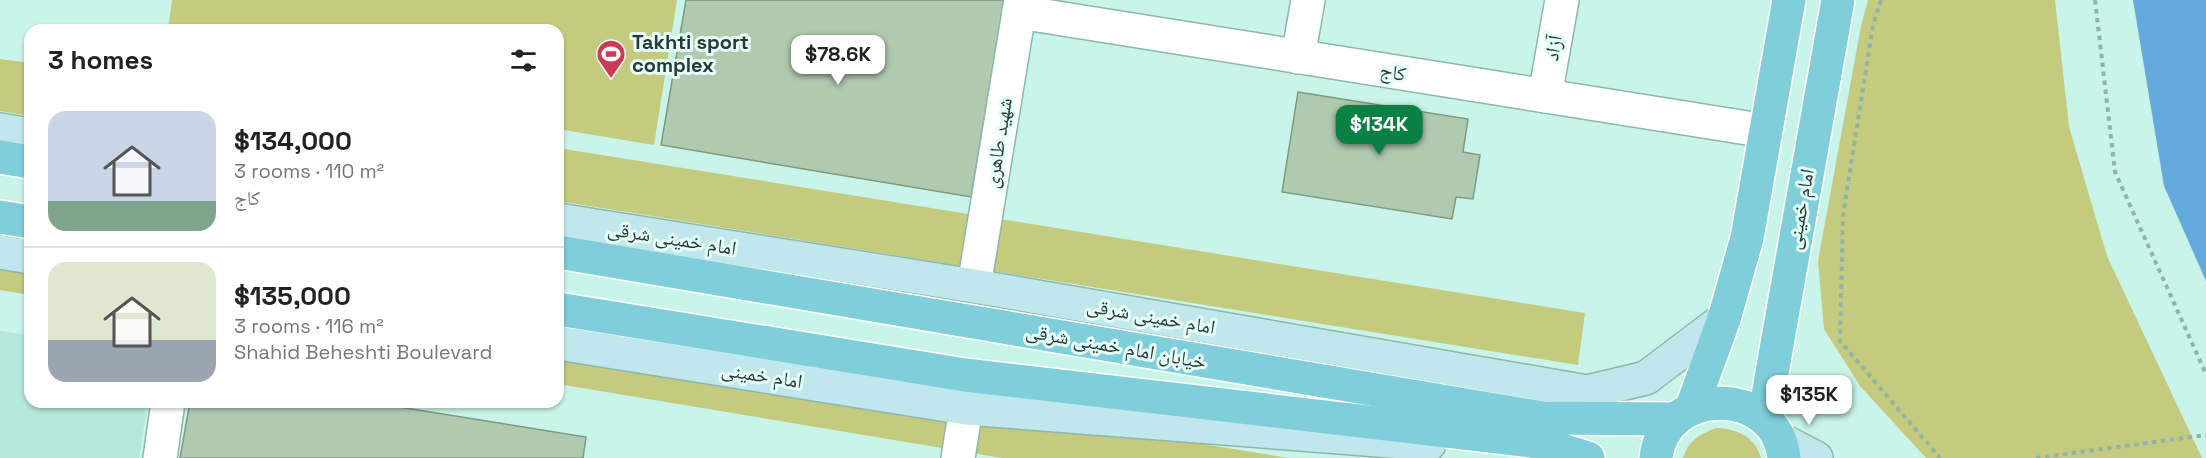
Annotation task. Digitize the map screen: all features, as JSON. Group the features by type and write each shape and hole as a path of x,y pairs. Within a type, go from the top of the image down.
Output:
{"main road":[{"path":"1656,458 1663,435 1684,413 1724,319 1747,238 1788,0"},
{"name":"امام خمینی","path":"1776,439 1838,0"},
{"path":"0,130 24,134"},
{"path":"0,157 24,161"},
{"path":"0,217 24,221"},
{"name":"امام خمینی شرقی","path":"564,221 974,286 1587,392 1646,378 1724,319"},
{"path":"0,252 24,256"},
{"name":"خیابان امام خمینی شرقی","path":"564,253 1542,418 1684,413 1718,401 1742,405 1776,439"},
{"name":"خیابان امام خمینی شرقی","path":"564,310 965,375 1532,441 1588,458"},
{"name":"امام خمینی","path":"564,344 966,408"},
{"path":"966,408 1482,448 1568,458"},
{"path":"1776,439 1816,458"}],"street":[{"path":"1298,57 1308,0"},
{"name":"آزاد","path":"1545,96 1562,0"},
{"name":"کاج","path":"1021,6 1298,57 1766,131"},
{"name":"شهید طاهری","path":"974,286 1021,6"},
{"path":"160,458 167,408"},
{"path":"958,458 966,408"}],"path":[{"path":"1881,0 1873,25 1844,215 1840,341 1940,458"},
{"path":"2095,0 2115,172 2206,374"},
{"path":"2036,458 2206,435"}],"shaded area":[{"path":"0,331 24,334 24,408 147,408 139,458 0,458"}],"green space":[{"name":"Takhti sport complex","path":"172,0 677,0 654,145 564,130 564,24 169,24"},
{"path":"1868,0 2055,0 2069,127 2107,256 2202,458 1926,458 1860,386 1824,329 1818,261 1861,26"},
{"path":"0,59 24,62 24,115 0,111"},
{"path":"564,149 1585,313 1578,365 564,202"},
{"path":"0,247 24,251 24,294 0,290"},
{"path":"564,339 1289,458 1002,458 564,385"},
{"path":"1717,428 1739,432 1745,436 1755,445 1761,458 1683,458 1688,447 1696,438"}],"water":[{"path":"2133,0 2206,0 2206,281 2164,186"}],"building":[{"path":"686,0 1004,0 971,197 661,145"},
{"path":"1298,92 1468,119 1463,152 1480,155 1473,199 1456,197 1452,219 1282,192"},
{"path":"189,408 405,408 586,437 583,458 180,458"}],"place":[{"name":"Takhti sport complex","path":"611,80"}]}
